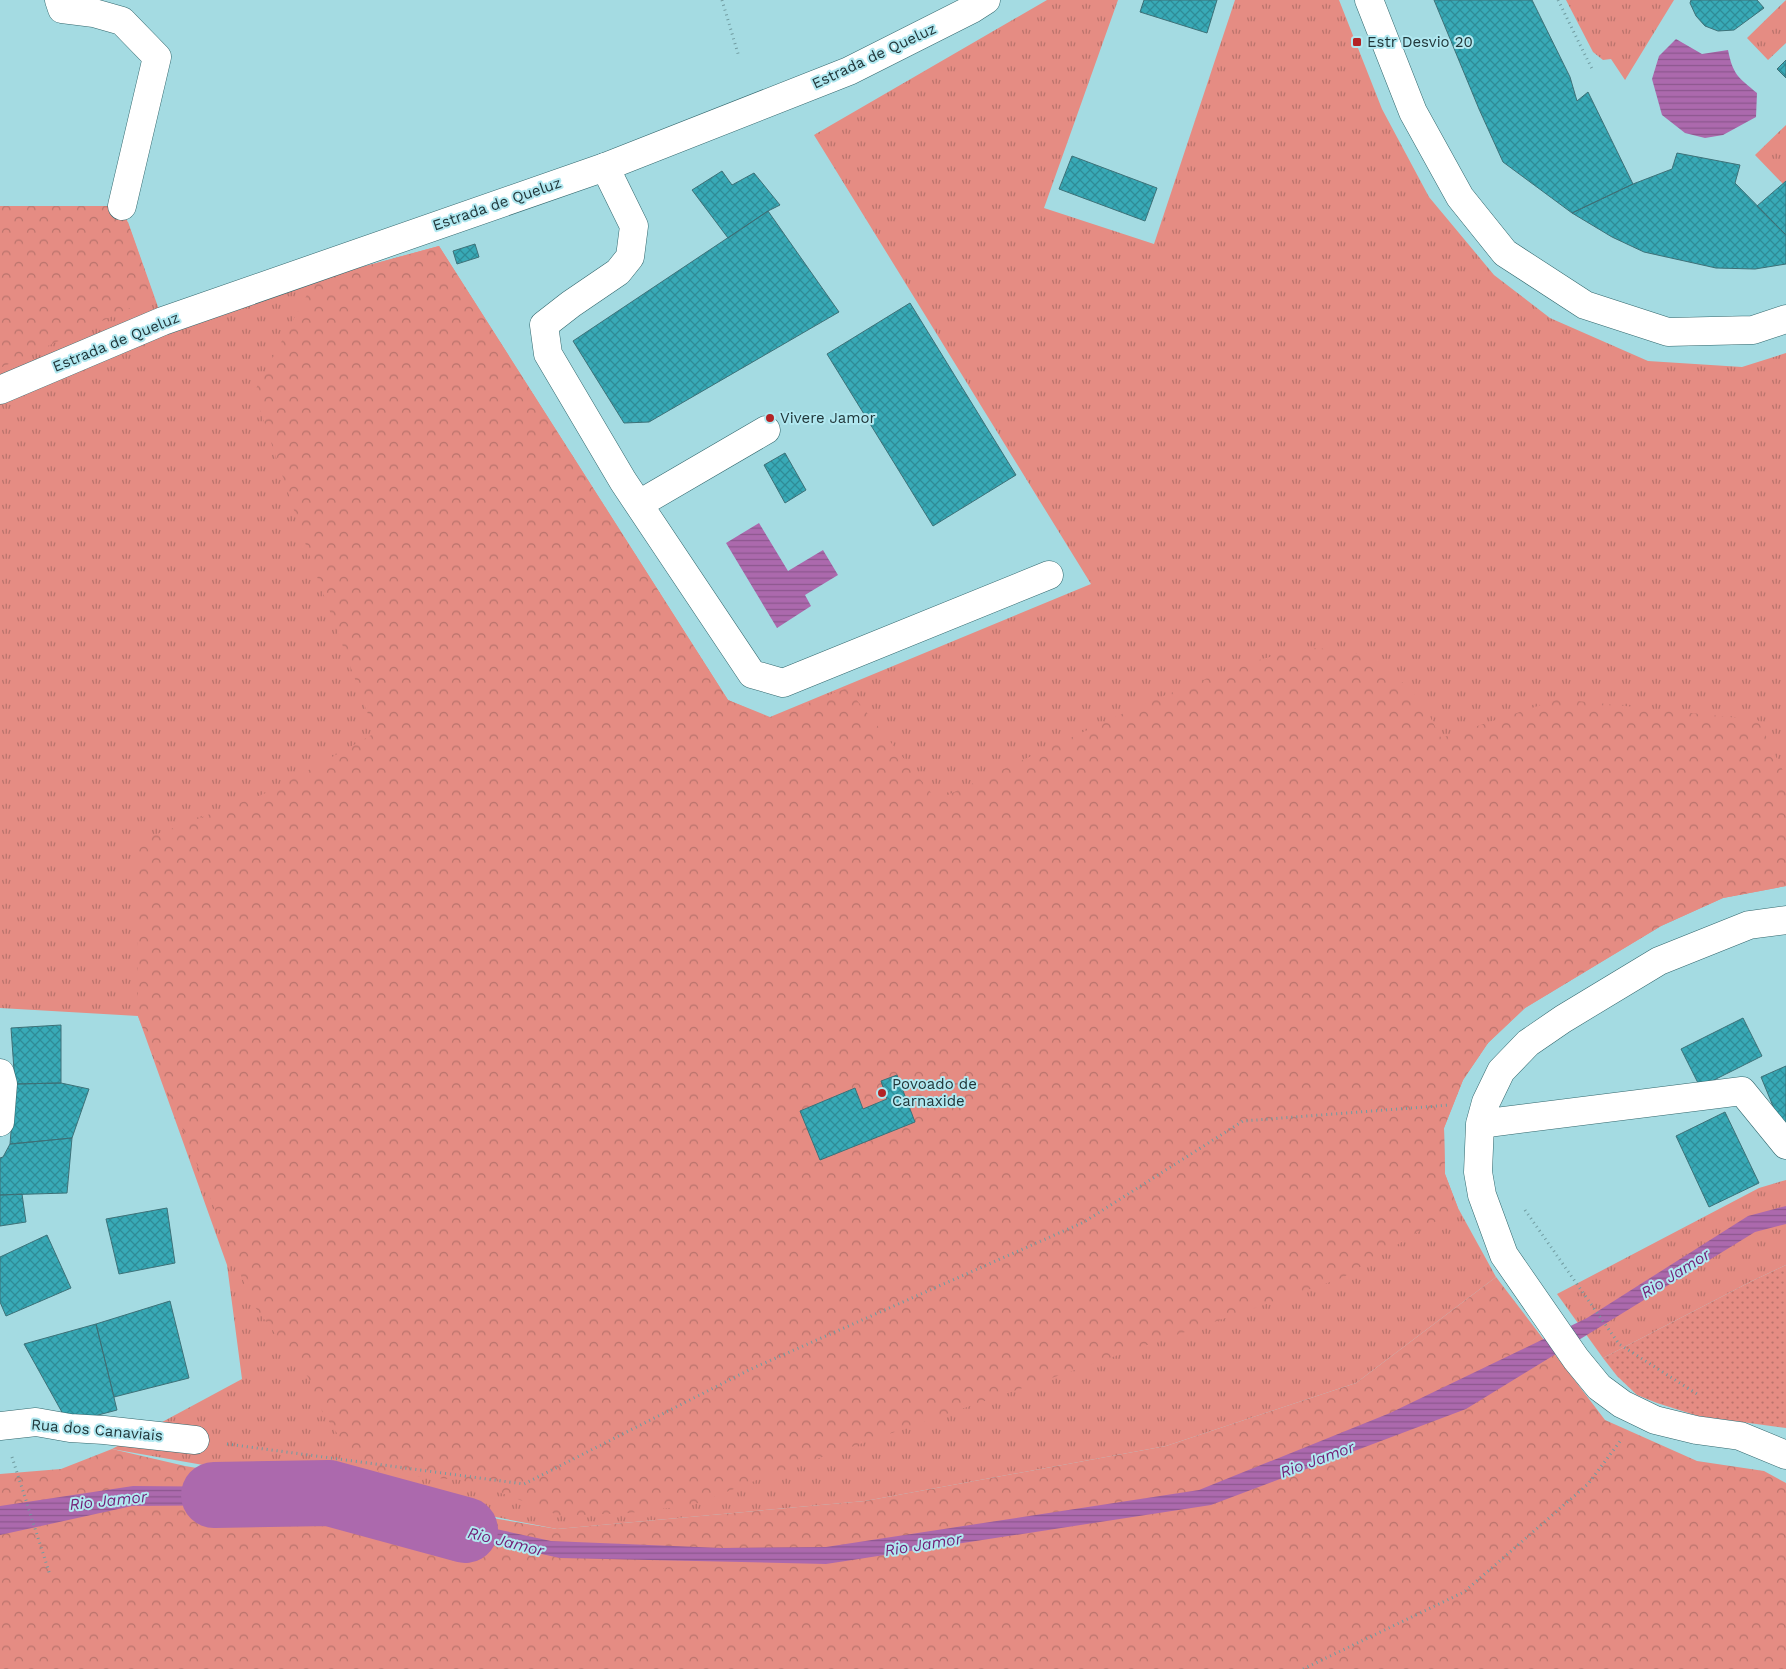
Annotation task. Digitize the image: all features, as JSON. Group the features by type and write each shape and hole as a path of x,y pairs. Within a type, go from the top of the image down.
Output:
{"street":[{"path":"59,0 62,9 94,13 122,21 157,57 122,206"},
{"name":"Estrada de Queluz","path":"0,390 163,321 605,167 848,71 972,9 986,0"},
{"path":"1368,0 1413,112 1460,197 1505,254 1585,305 1668,332 1753,330 1786,318"},
{"path":"605,167 634,226 630,257 618,272 544,325 548,354 623,481 752,674 783,683 1049,575"},
{"path":"639,504 766,430"},
{"path":"1786,920 1749,925 1659,960 1528,1043 1501,1072 1483,1113 1478,1172 1482,1195 1504,1255 1576,1359 1599,1387 1655,1420 1696,1430 1740,1436 1786,1455"},
{"path":"0,1073 3,1084 0,1122"},
{"path":"1483,1113 1742,1091 1786,1145"},
{"name":"Rua dos Canaviais","path":"1,1425 36,1422 70,1428 195,1440"}],"path":[{"path":"722,0 739,57"},
{"path":"1558,0 1593,70"},
{"path":"195,1440 524,1484 751,1369 1084,1222 1243,1121 1483,1113"},
{"path":"1522,1207 1619,1344 1701,1397"},
{"path":"1303,1669 1464,1592 1588,1484 1632,1408"},
{"path":"1,1425 50,1574"}],"green space":[{"path":"1047,0 1118,0 1044,208 1154,244 1235,0 1339,0 1382,109 1429,197 1494,275 1550,318 1648,361 1742,367 1786,353 1786,886 1723,898 1661,926 1525,1008 1488,1043 1463,1080 1444,1128 1445,1174 1458,1208 1496,1277 1356,1383 1166,1446 865,1501 557,1529 450,1508 112,1449 242,1379 227,1265 138,1016 0,1008 0,206 128,222 163,321 439,246 728,700 770,717 1091,584 814,135"},
{"path":"1566,0 1674,0 1625,80 1611,59 1603,60 1593,52"},
{"path":"1786,0 1786,43 1768,60 1747,38"},
{"path":"1786,125 1786,181 1783,184 1755,155"},
{"path":"0,206 122,206 154,297 0,368"},
{"path":"439,246 728,700 770,718 847,688 937,800 1141,705 1211,677 1262,659 1308,648 1335,649 1359,654 1381,666 1407,686 1424,705 1441,738 1559,699 1758,720 1786,777 1786,886 1723,898 1661,926 1525,1008 1488,1043 1463,1080 1444,1128 1445,1174 1458,1208 1342,1278 767,1476 693,1505 629,1513 560,1516 510,1496 460,1480 389,1474 359,1466 322,1411 308,1377 252,1303 138,1016 136,842 271,791 375,733 312,563 254,392 315,280"},
{"path":"1786,1180 1786,1265 1603,1358 1557,1294 1759,1188"},
{"path":"1786,1265 1786,1428 1698,1416 1657,1403 1637,1395 1617,1376 1603,1358 1752,1281"},
{"path":"1496,1277 1605,1420 1697,1461 1764,1471 1786,1483 1786,1669 0,1669 0,1474 61,1469 112,1449 185,1466 557,1529 865,1501 1166,1446 1356,1383"}],"water":[{"path":"1676,39 1702,54 1728,50 1737,75 1757,93 1756,117 1723,135 1705,138 1685,133 1662,115 1652,79 1659,56"},
{"path":"759,523 788,571 823,550 838,575 805,595 811,606 777,628 726,543"},
{"path":"1786,1206 1786,1224 1755,1232 1466,1409 1211,1505 826,1564 560,1558 481,1541 268,1505 132,1506 0,1535 0,1506 133,1486 268,1487 459,1521 551,1541 722,1548 826,1547 1199,1490 1390,1413 1587,1318 1748,1216"}],"building":[{"path":"1144,0 1217,0 1207,33 1140,12"},
{"path":"1434,0 1532,0 1570,77 1577,101 1588,92 1633,184 1572,213 1503,162"},
{"path":"1691,0 1757,0 1764,8 1734,30 1718,31 1705,26 1696,16 1690,3"},
{"path":"1786,60 1786,78 1777,69"},
{"path":"1677,153 1740,165 1735,183 1786,235 1786,264 1755,269 1716,268 1644,252 1612,237 1572,213 1633,184 1672,169"},
{"path":"1072,156 1157,188 1145,221 1059,189"},
{"path":"722,171 732,185 754,173 780,205 728,238 692,190"},
{"path":"1786,181 1786,235 1757,206"},
{"path":"768,211 839,312 649,422 624,423 573,341"},
{"path":"475,244 479,257 457,264 453,251"},
{"path":"910,303 1016,475 933,526 827,354"},
{"path":"785,453 806,490 785,503 764,465"},
{"path":"1743,1018 1762,1056 1700,1087 1681,1049"},
{"path":"61,1025 61,1083 15,1084 11,1028"},
{"path":"1786,1066 1786,1126 1782,1128 1761,1077"},
{"path":"897,1075 915,1122 820,1160 800,1111 855,1088 863,1109 887,1099 881,1081"},
{"path":"61,1083 89,1089 72,1138 10,1144 15,1084"},
{"path":"1725,1112 1759,1183 1709,1207 1676,1136"},
{"path":"72,1138 67,1193 0,1195 0,1158 3,1157 10,1144"},
{"path":"22,1194 26,1222 0,1226 0,1195"},
{"path":"167,1208 175,1263 119,1274 106,1219"},
{"path":"47,1235 71,1288 6,1316 0,1302 0,1257"},
{"path":"170,1301 189,1378 114,1397 96,1324"},
{"path":"96,1324 117,1410 68,1423 24,1344"}],"waterway":[{"name":"Rio Jamor","path":"214,1495 329,1493 465,1530"}],"place":[{"name":"Estr Desvio 20","path":"1357,42"},
{"name":"Vivere Jamor","path":"770,418"},
{"name":"Povoado de Carnaxide","path":"882,1093"}]}
